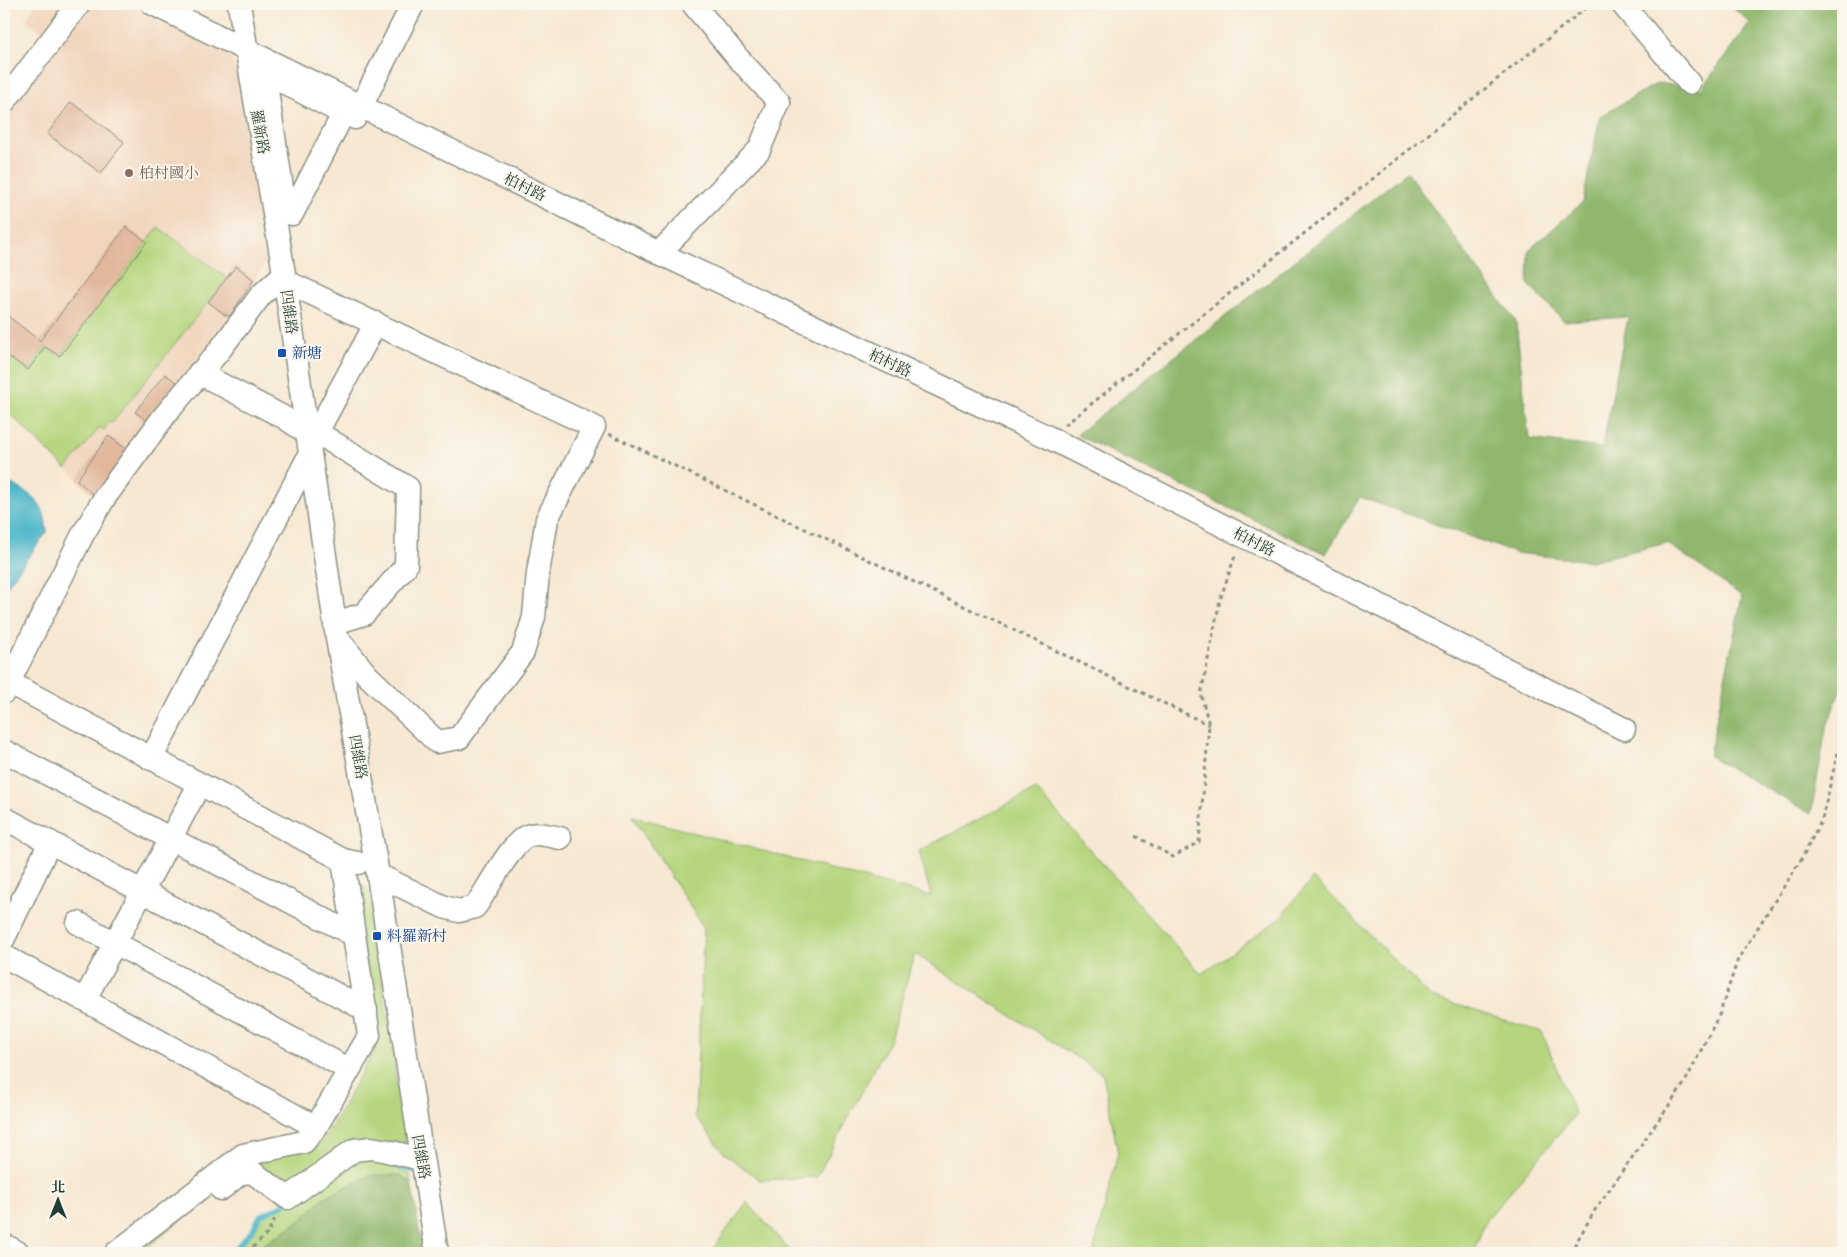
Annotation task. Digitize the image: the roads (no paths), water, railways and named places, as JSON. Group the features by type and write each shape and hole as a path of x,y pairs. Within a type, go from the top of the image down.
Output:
{"street":[{"path":"4,102 80,4"},
{"name":"柏村路","path":"152,4 659,253 1048,438 1624,730"},
{"name":"羅新路","path":"239,4 245,50 283,268"},
{"path":"413,4 361,106 283,268 220,351 199,373 159,422 104,497 5,686 151,759 343,860 377,868 425,899 459,911 475,907 514,849 526,837 538,834 560,838"},
{"path":"659,253 759,150 779,102 692,4"},
{"path":"1622,4 1690,82"},
{"path":"264,72 267,73 340,112 341,118 292,214 287,213 284,206 264,75 264,72"},
{"path":"199,373 285,418 310,442 408,488 406,566 364,614 336,630 372,681 437,742 460,738 523,652 534,617 538,573 547,519 594,427 376,323 283,268"},
{"name":"四維路","path":"283,268 310,442 336,630 377,868 436,1253"},
{"path":"151,759 310,442 376,323"},
{"path":"4,751 352,934"},
{"path":"85,999 199,785"},
{"path":"4,818 366,1010"},
{"path":"4,938 50,842"},
{"path":"116,1253 242,1155 304,1142 316,1127 368,1036 366,1010 352,934 343,860"},
{"path":"78,923 348,1069"},
{"path":"4,956 316,1127"},
{"path":"140,1253 241,1174 252,1172 288,1198 354,1150 371,1148 421,1159"},
{"path":"4,1245 20,1253"}],"water":[{"path":"5,480 30,495 40,505 47,532 4,590"}],"waterway":[{"path":"386,1161 401,1169 418,1171"},
{"path":"231,1253 252,1231 260,1216 287,1203"}],"place":[{"name":"柏村國小","path":"129,173"},
{"name":"新塘","path":"282,353"},
{"name":"料羅新村","path":"377,936"}]}
